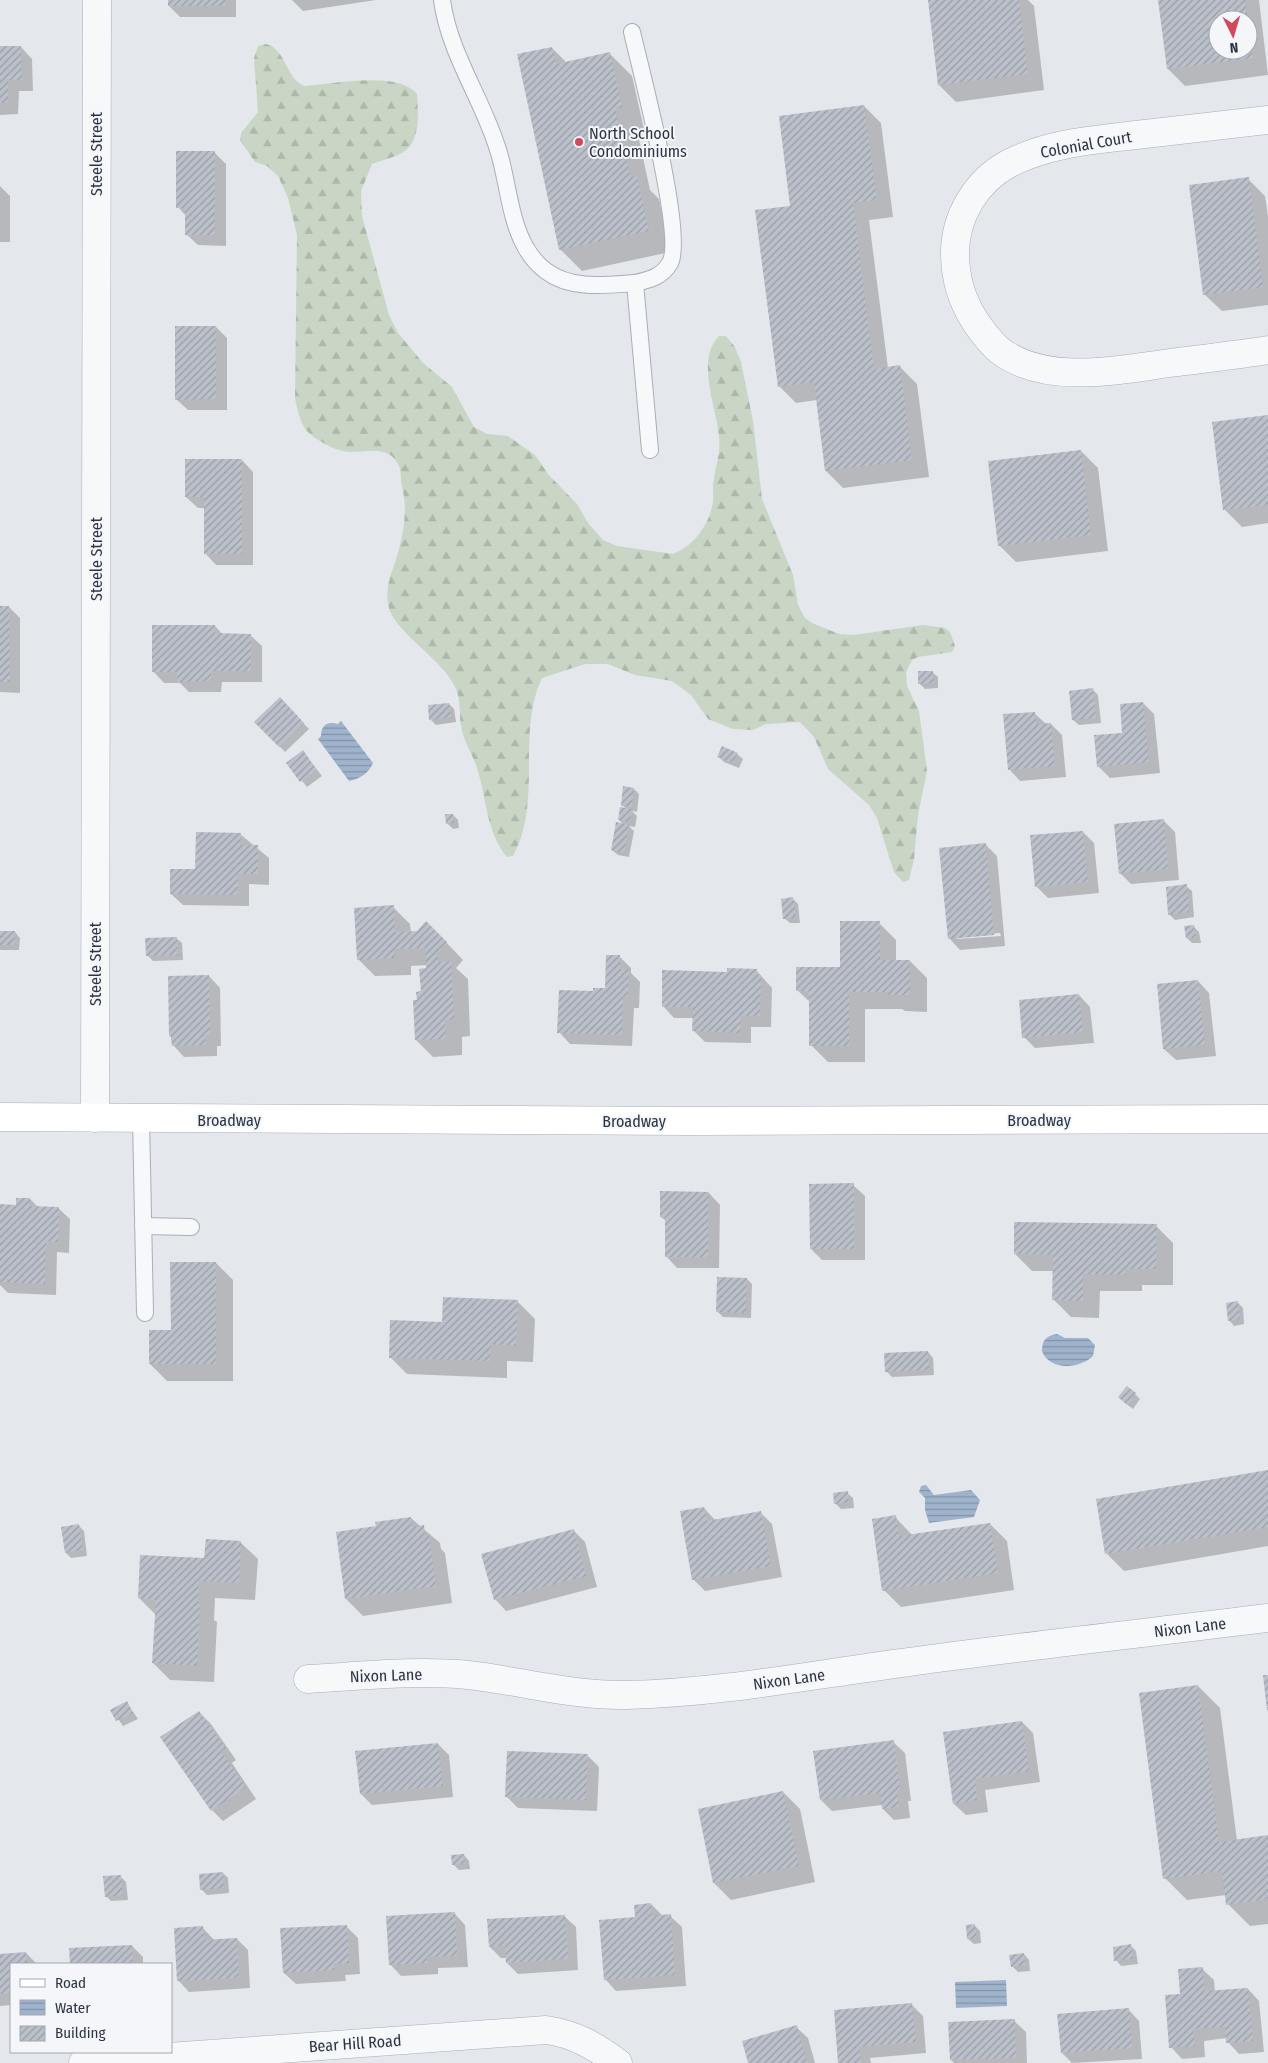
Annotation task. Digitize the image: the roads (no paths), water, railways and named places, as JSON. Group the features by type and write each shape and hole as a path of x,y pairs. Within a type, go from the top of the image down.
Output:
{"main road":[{"name":"Broadway","path":"0,1117 679,1121 1268,1120"}],"street":[{"name":"Steele Street","path":"95,1118 97,0"},
{"name":"Colonial Court","path":"1268,120 1085,141 1054,146 1031,154 1010,163 993,174 973,194 955,242 957,278 972,316 985,336 1004,354 1024,364 1043,369 1093,372 1268,350"},
{"name":"Nixon Lane","path":"308,1679 441,1673 501,1680 573,1693 628,1695 663,1693 1268,1618"},
{"name":"Bear Hill Road","path":"83,2063 546,2030 574,2036 588,2042 618,2063"}],"lane":[{"path":"442,0 456,51 499,151 519,233 526,248 547,272 578,284 635,283 652,279 664,271 671,262 673,250 670,206 632,32"},
{"path":"635,283 650,450"},
{"path":"141,1119 145,1313"},
{"path":"143,1226 191,1227"}],"water":[{"path":"341,721 373,763 364,775 349,781 318,739 326,725 331,723 338,724"},
{"path":"1057,1334 1065,1338 1088,1338 1095,1345 1093,1356 1081,1364 1065,1366 1051,1362 1042,1351 1043,1344 1047,1337"},
{"path":"926,1485 934,1495 971,1490 980,1500 974,1517 929,1523 925,1510 925,1498 919,1492 921,1486"},
{"path":"1006,1980 1007,2006 956,2008 955,1982"}],"place":[{"name":"North School Condominiums","path":"579,142"}]}
